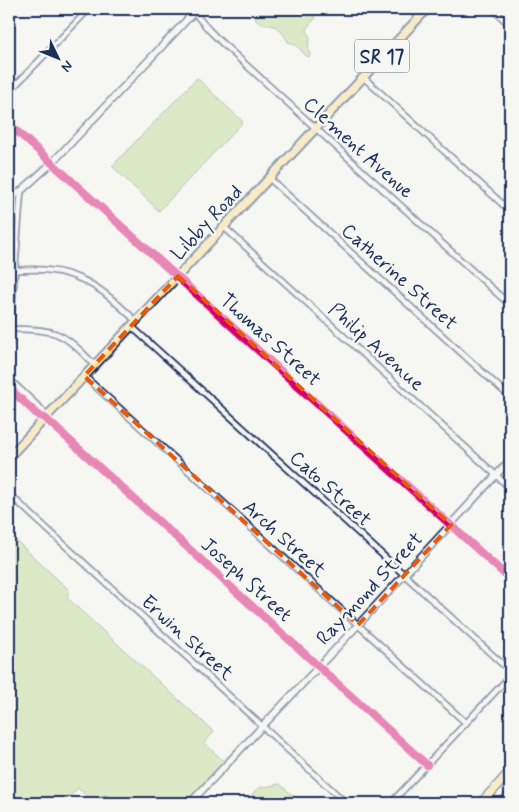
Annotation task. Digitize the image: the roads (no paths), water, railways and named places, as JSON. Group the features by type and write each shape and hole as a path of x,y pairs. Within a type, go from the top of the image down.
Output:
{"highway":[{"path":"481,803 510,772"},
{"path":"502,803 510,795"}],"main road":[{"name":"Libby Road","path":"9,457 427,9"}],"street":[{"path":"493,9 510,25"},
{"path":"9,92 86,10"},
{"path":"9,199 21,191 52,163 194,10"},
{"name":"Clement Avenue","path":"194,10 222,43 510,305"},
{"path":"363,77 510,211"},
{"name":"Thomas Street","path":"9,124 510,579"},
{"name":"Catherine Street","path":"269,178 510,397"},
{"path":"9,344 21,191"},
{"name":"Philip Avenue","path":"224,227 510,488"},
{"name":"Cato Street","path":"14,270 45,270 64,273 97,287 110,296 134,324 510,671"},
{"path":"10,329 42,330 56,333 74,345 95,365"},
{"name":"Arch Street","path":"84,376 466,723"},
{"path":"9,379 43,411 45,418"},
{"path":"9,388 39,416 45,418"},
{"name":"Joseph Street","path":"45,418 427,765"},
{"name":"Raymond Street","path":"190,803 510,460"},
{"name":"Erwin Street","path":"9,494 346,803"},
{"path":"392,803 510,676"}]}
